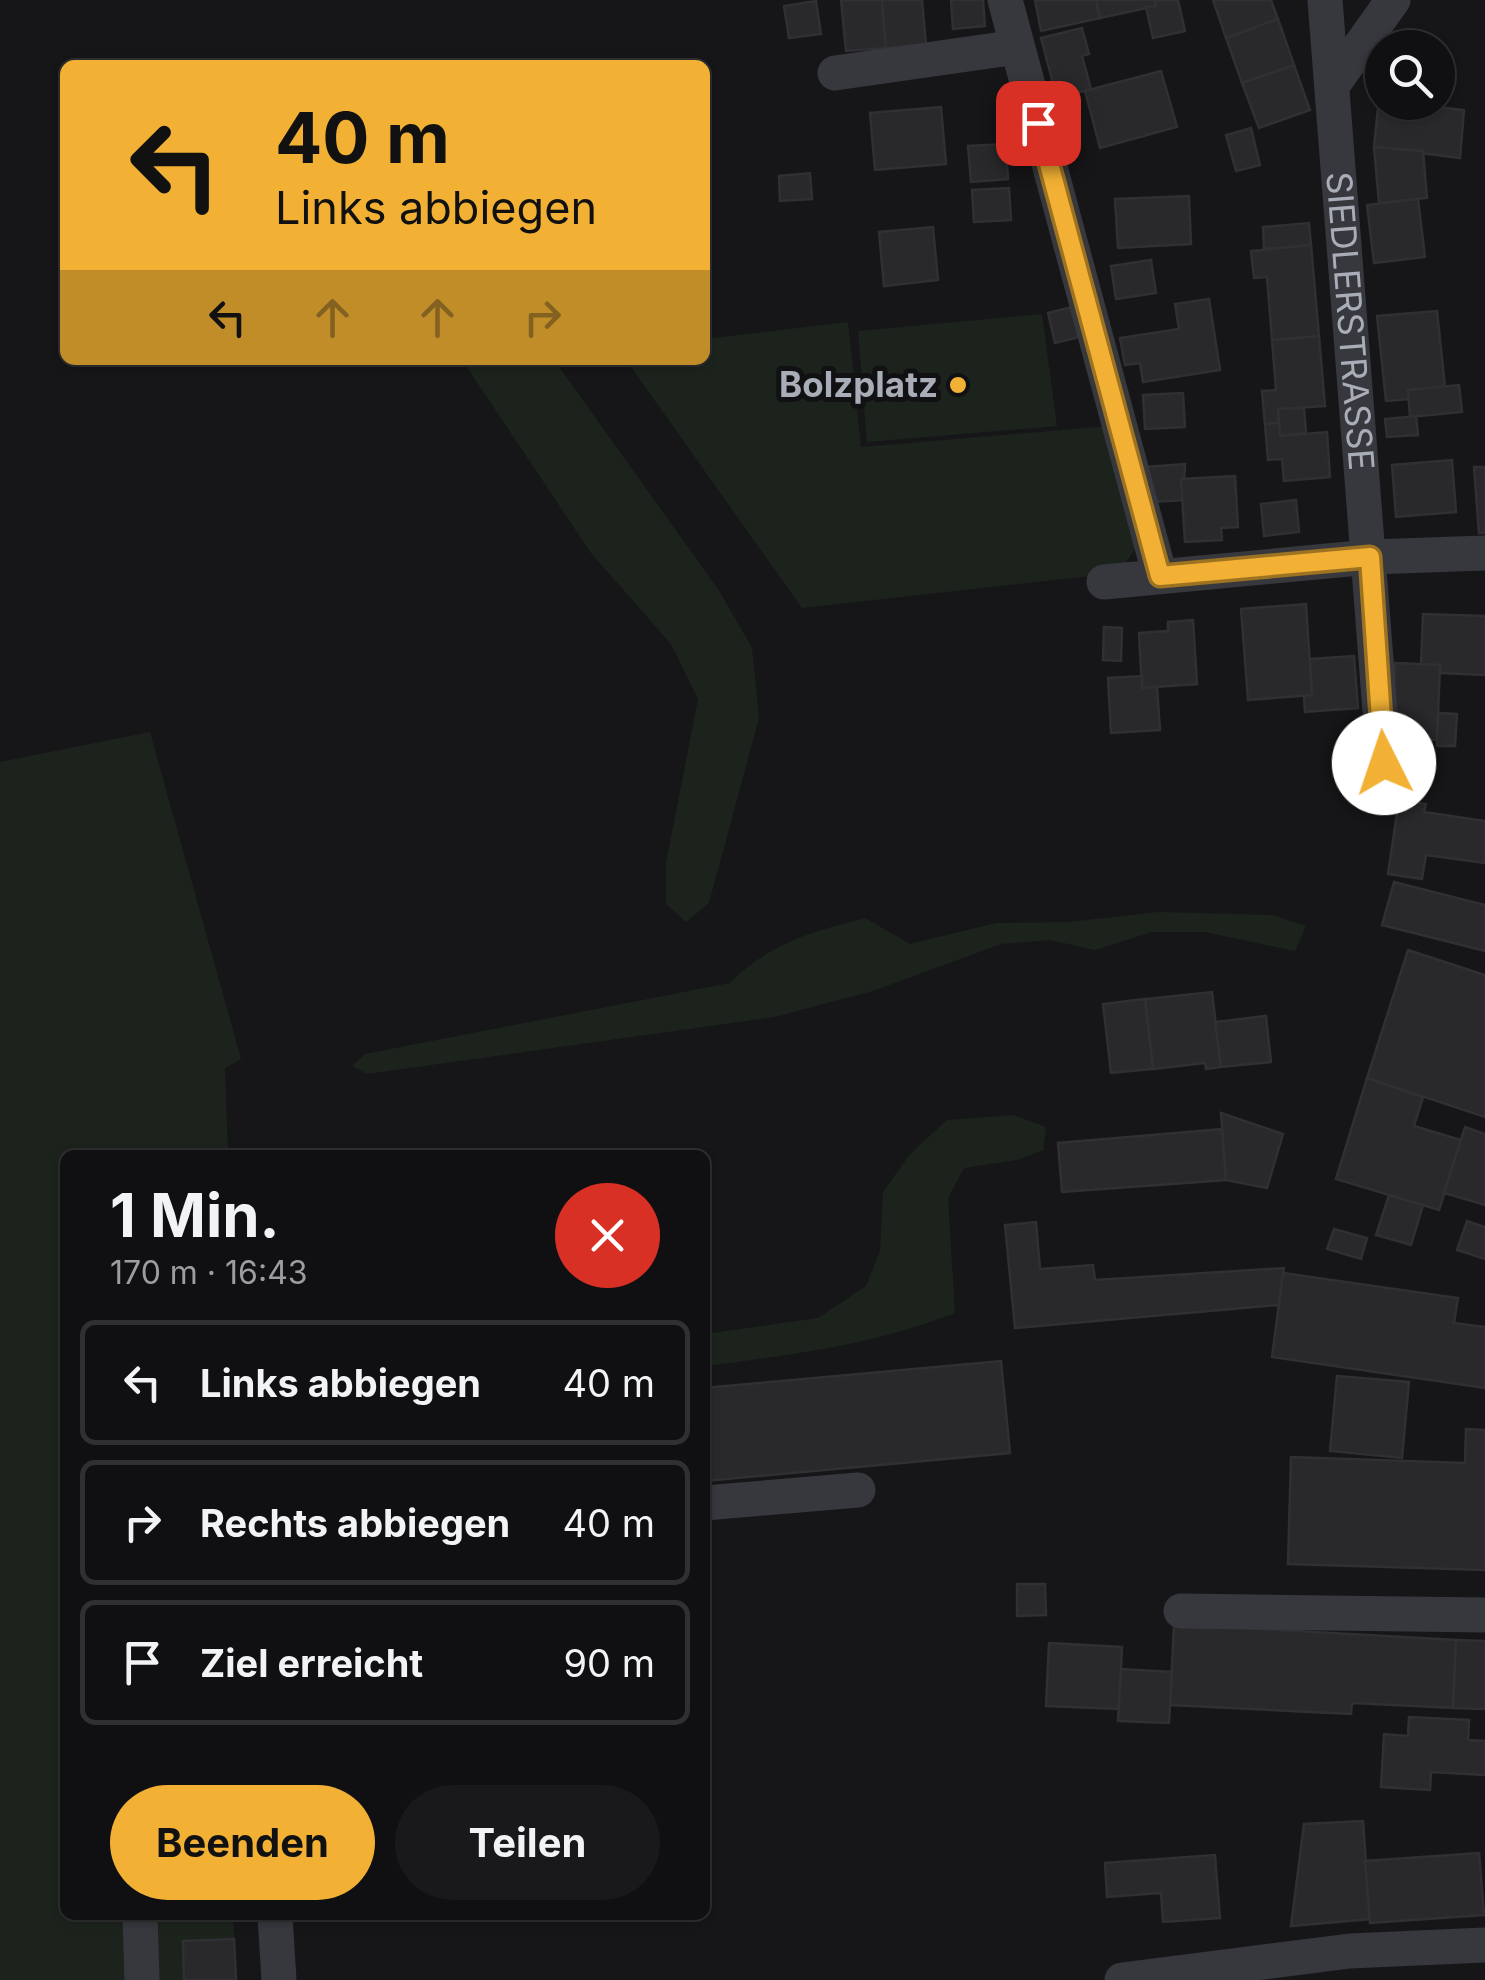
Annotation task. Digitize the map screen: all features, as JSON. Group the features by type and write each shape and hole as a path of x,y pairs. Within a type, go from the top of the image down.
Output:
{"street":[{"path":"1004,0 1160,576"},
{"name":"SIEDLERSTRASSE","path":"1325,0 1384,763"},
{"path":"1332,86 1393,0"},
{"path":"835,72 1017,47"},
{"path":"1104,582 1370,557 1485,553"},
{"path":"710,1504 858,1490"},
{"path":"1181,1611 1485,1616"},
{"path":"140,1920 142,1980"},
{"path":"275,1920 279,1980"},
{"path":"1122,1980 1350,1951 1485,1945"}],"shaded area":[{"name":"Bolzplatz","path":"1042,314 1057,426 867,442 858,331"},
{"path":"848,322 861,447 1109,426 1139,544 1118,573 802,608 630,365 710,365 710,338"},
{"path":"465,365 558,365 720,592 752,648 759,718 709,903 686,922 666,904 666,863 698,699 671,644 591,553"},
{"path":"150,732 241,1059 225,1068 228,1150 60,1150 60,1920 233,1920 236,1980 0,1980 0,762"},
{"path":"1158,912 1272,915 1306,926 1295,951 1205,932 1152,932 1095,950 1050,940 1001,944 873,991 774,1017 367,1074 352,1066 365,1054 730,983 776,949 809,934 865,918 910,944 996,923 1069,922"},
{"path":"1013,1115 1046,1127 1043,1150 1017,1160 964,1168 948,1198 955,1313 862,1341 710,1365 710,1333 818,1318 866,1286 880,1251 883,1192 910,1154 947,1120"}],"building":[{"path":"841,0 882,0 886,48 846,51"},
{"path":"882,0 922,0 926,45 886,48"},
{"path":"951,0 983,0 985,26 953,29"},
{"path":"1035,0 1096,0 1100,18 1041,31"},
{"path":"1096,0 1155,0 1156,6 1100,18"},
{"path":"1155,0 1178,0 1185,31 1153,38 1146,7 1156,6"},
{"path":"1213,0 1271,0 1278,19 1226,38"},
{"path":"816,1 821,34 789,38 784,6"},
{"path":"1278,19 1294,65 1242,83 1226,38"},
{"path":"1082,28 1089,54 1082,56 1091,89 1057,98 1041,38"},
{"path":"1294,65 1310,110 1259,128 1242,83"},
{"path":"1161,71 1177,127 1100,148 1085,91"},
{"path":"941,107 946,164 875,170 870,113"},
{"path":"1455,109 1464,110 1460,158 1374,147 1377,120 1455,120"},
{"path":"1251,128 1260,165 1236,171 1226,135"},
{"path":"1006,144 1008,179 971,182 968,146"},
{"path":"1374,147 1423,151 1427,198 1379,203"},
{"path":"810,173 812,199 780,201 779,176"},
{"path":"1009,188 1011,220 974,222 972,190"},
{"path":"1189,196 1191,244 1118,248 1115,199"},
{"path":"1418,199 1425,257 1374,263 1367,205"},
{"path":"1309,223 1311,245 1264,249 1263,227"},
{"path":"933,227 938,280 884,286 879,232"},
{"path":"1311,245 1319,336 1272,340 1267,277 1254,278 1251,251"},
{"path":"1151,260 1156,293 1116,299 1111,266"},
{"path":"1209,299 1220,370 1143,382 1140,363 1125,365 1120,338 1179,329 1175,304"},
{"path":"1072,307 1079,337 1055,343 1048,313"},
{"path":"1437,311 1445,387 1408,390 1409,399 1386,401 1377,316"},
{"path":"1319,336 1325,406 1278,409 1279,423 1265,424 1262,391 1276,390 1272,340"},
{"path":"1459,385 1462,412 1410,417 1408,390"},
{"path":"1183,393 1185,427 1145,429 1143,395"},
{"path":"1304,408 1306,433 1280,436 1278,409"},
{"path":"1416,416 1418,435 1387,437 1385,419"},
{"path":"1279,423 1280,436 1327,432 1330,477 1284,481 1282,459 1268,460 1265,424"},
{"path":"1452,460 1456,512 1396,517 1392,465"},
{"path":"1185,464 1183,500 1153,502 1146,467"},
{"path":"1474,467 1485,467 1485,533 1479,533"},
{"path":"1235,476 1238,527 1221,528 1222,540 1185,542 1181,479"},
{"path":"1296,500 1299,532 1264,536 1261,504"},
{"path":"1306,604 1312,695 1248,700 1241,609"},
{"path":"1423,614 1485,616 1485,675 1440,673 1440,665 1421,665"},
{"path":"1193,620 1197,684 1142,688 1139,633 1168,631 1168,622"},
{"path":"1104,627 1122,628 1121,661 1103,660"},
{"path":"1354,656 1358,708 1305,712 1304,696 1312,695 1310,659"},
{"path":"1395,663 1440,665 1437,740 1392,739"},
{"path":"1142,676 1142,688 1157,687 1160,730 1111,733 1108,678"},
{"path":"1438,713 1457,714 1455,746 1437,746"},
{"path":"1399,800 1426,804 1424,812 1485,821 1485,863 1426,855 1422,879 1388,874"},
{"path":"1394,882 1485,905 1485,951 1382,925"},
{"path":"1408,950 1485,975 1485,1117 1367,1078"},
{"path":"1212,992 1221,1067 1206,1069 1205,1063 1153,1069 1145,999"},
{"path":"1145,999 1153,1069 1111,1073 1103,1004"},
{"path":"1266,1016 1271,1062 1221,1067 1215,1022"},
{"path":"1367,1078 1423,1097 1414,1126 1461,1140 1439,1210 1336,1179"},
{"path":"1221,1113 1283,1134 1267,1188 1226,1180"},
{"path":"1465,1127 1485,1134 1485,1205 1444,1193"},
{"path":"1222,1129 1226,1180 1062,1192 1058,1143"},
{"path":"1389,1195 1423,1205 1411,1245 1376,1235"},
{"path":"1467,1221 1485,1227 1485,1259 1457,1250"},
{"path":"1036,1222 1040,1269 1093,1265 1095,1280 1284,1268 1279,1305 1015,1328 1005,1225"},
{"path":"1334,1229 1367,1238 1361,1259 1327,1249"},
{"path":"1283,1273 1458,1298 1454,1323 1485,1327 1485,1388 1272,1357"},
{"path":"1001,1361 1010,1453 710,1481 710,1388"},
{"path":"1337,1376 1409,1382 1402,1458 1330,1451"},
{"path":"1466,1429 1485,1430 1485,1570 1288,1564 1291,1457 1465,1463"},
{"path":"1017,1584 1045,1584 1046,1615 1017,1616"},
{"path":"1174,1624 1456,1640 1453,1708 1352,1703 1351,1714 1170,1705"},
{"path":"1456,1640 1485,1641 1485,1709 1453,1708"},
{"path":"1049,1643 1122,1647 1119,1709 1046,1706"},
{"path":"1121,1669 1172,1672 1169,1723 1118,1721"},
{"path":"1409,1717 1469,1720 1468,1740 1485,1741 1485,1775 1431,1772 1430,1790 1381,1787 1384,1734 1408,1736"},
{"path":"1363,1821 1370,1919 1291,1926 1304,1824"},
{"path":"1479,1853 1484,1915 1370,1923 1365,1861"},
{"path":"1215,1855 1220,1918 1163,1922 1161,1893 1107,1897 1105,1863"},
{"path":"234,1939 236,1980 184,1980 183,1941"}],"place":[{"name":"Bolzplatz","path":"958,385"}],"route":[{"path":"1038,123 1160,576 1370,557 1384,763"}]}
